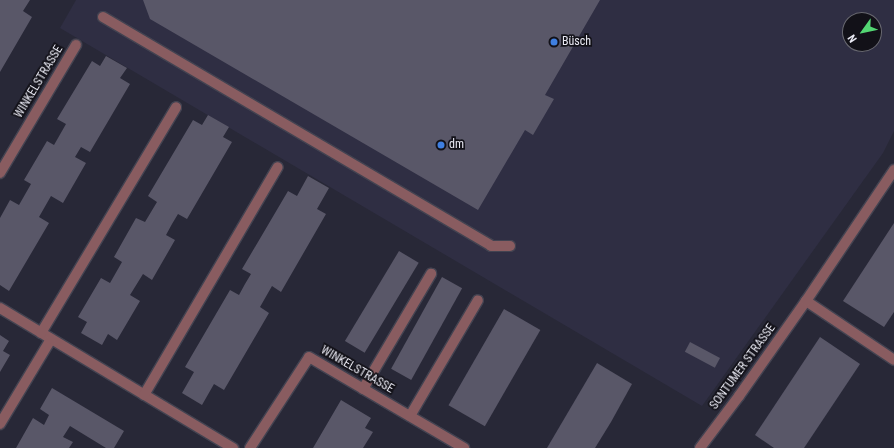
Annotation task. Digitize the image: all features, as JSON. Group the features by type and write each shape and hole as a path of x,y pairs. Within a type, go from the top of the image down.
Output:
{"street":[{"path":"103,17 491,246 510,246"},
{"name":"WINKELSTRASSE","path":"0,173 76,45"},
{"path":"41,333 176,107"},
{"path":"144,395 278,167"},
{"name":"SONTUMER STRASSE","path":"700,448 739,396 806,301 894,170"},
{"path":"363,389 431,274"},
{"path":"410,416 478,300"},
{"path":"806,301 894,360"},
{"path":"0,308 233,448"},
{"path":"0,424 51,339"},
{"name":"WINKELSTRASSE","path":"250,448 309,357 464,448"}],"shaded area":[{"path":"76,0 894,0 894,131 883,153 702,406 60,28"}],"building":[{"path":"0,0 30,0 23,11 32,17 0,72"},
{"path":"143,0 600,0 545,95 554,99 533,135 525,130 478,210 150,19"},
{"path":"106,56 127,68 120,78 130,84 90,152 81,147 75,157 86,163 63,203 51,196 39,217 49,223 9,291 0,285 0,218 10,200 19,205 31,184 24,180 47,141 54,145 66,124 57,119 92,61 100,66"},
{"path":"208,115 229,127 223,137 232,142 187,219 178,214 172,224 166,235 175,240 152,280 143,274 130,295 140,301 117,340 108,334 102,345 81,333 87,322 78,317 101,278 110,283 122,262 114,257 136,218 145,222 157,202 148,196 193,120 202,125"},
{"path":"308,176 329,188 317,209 326,214 281,292 272,286 260,307 269,313 224,390 214,384 202,405 182,393 194,372 185,367 230,290 239,295 251,274 242,269 288,191 297,196"},
{"path":"894,223 894,312 884,327 843,301"},
{"path":"399,251 419,263 365,353 345,341"},
{"path":"442,277 462,288 411,380 391,369"},
{"path":"504,309 540,330 485,426 448,405"},
{"path":"0,335 9,341 3,351 10,355 0,372"},
{"path":"820,337 860,364 804,448 774,448 755,435"},
{"path":"690,342 720,358 715,368 685,352"},
{"path":"597,363 632,384 611,422 595,448 547,448"},
{"path":"52,388 124,431 114,448 106,448 70,426 63,437 73,442 69,448 16,448 33,418 44,425 49,415 40,409"},
{"path":"341,400 371,418 365,428 373,432 363,448 313,448"}],"place":[{"name":"Büsch","path":"554,42"},
{"name":"dm","path":"441,145"}]}
